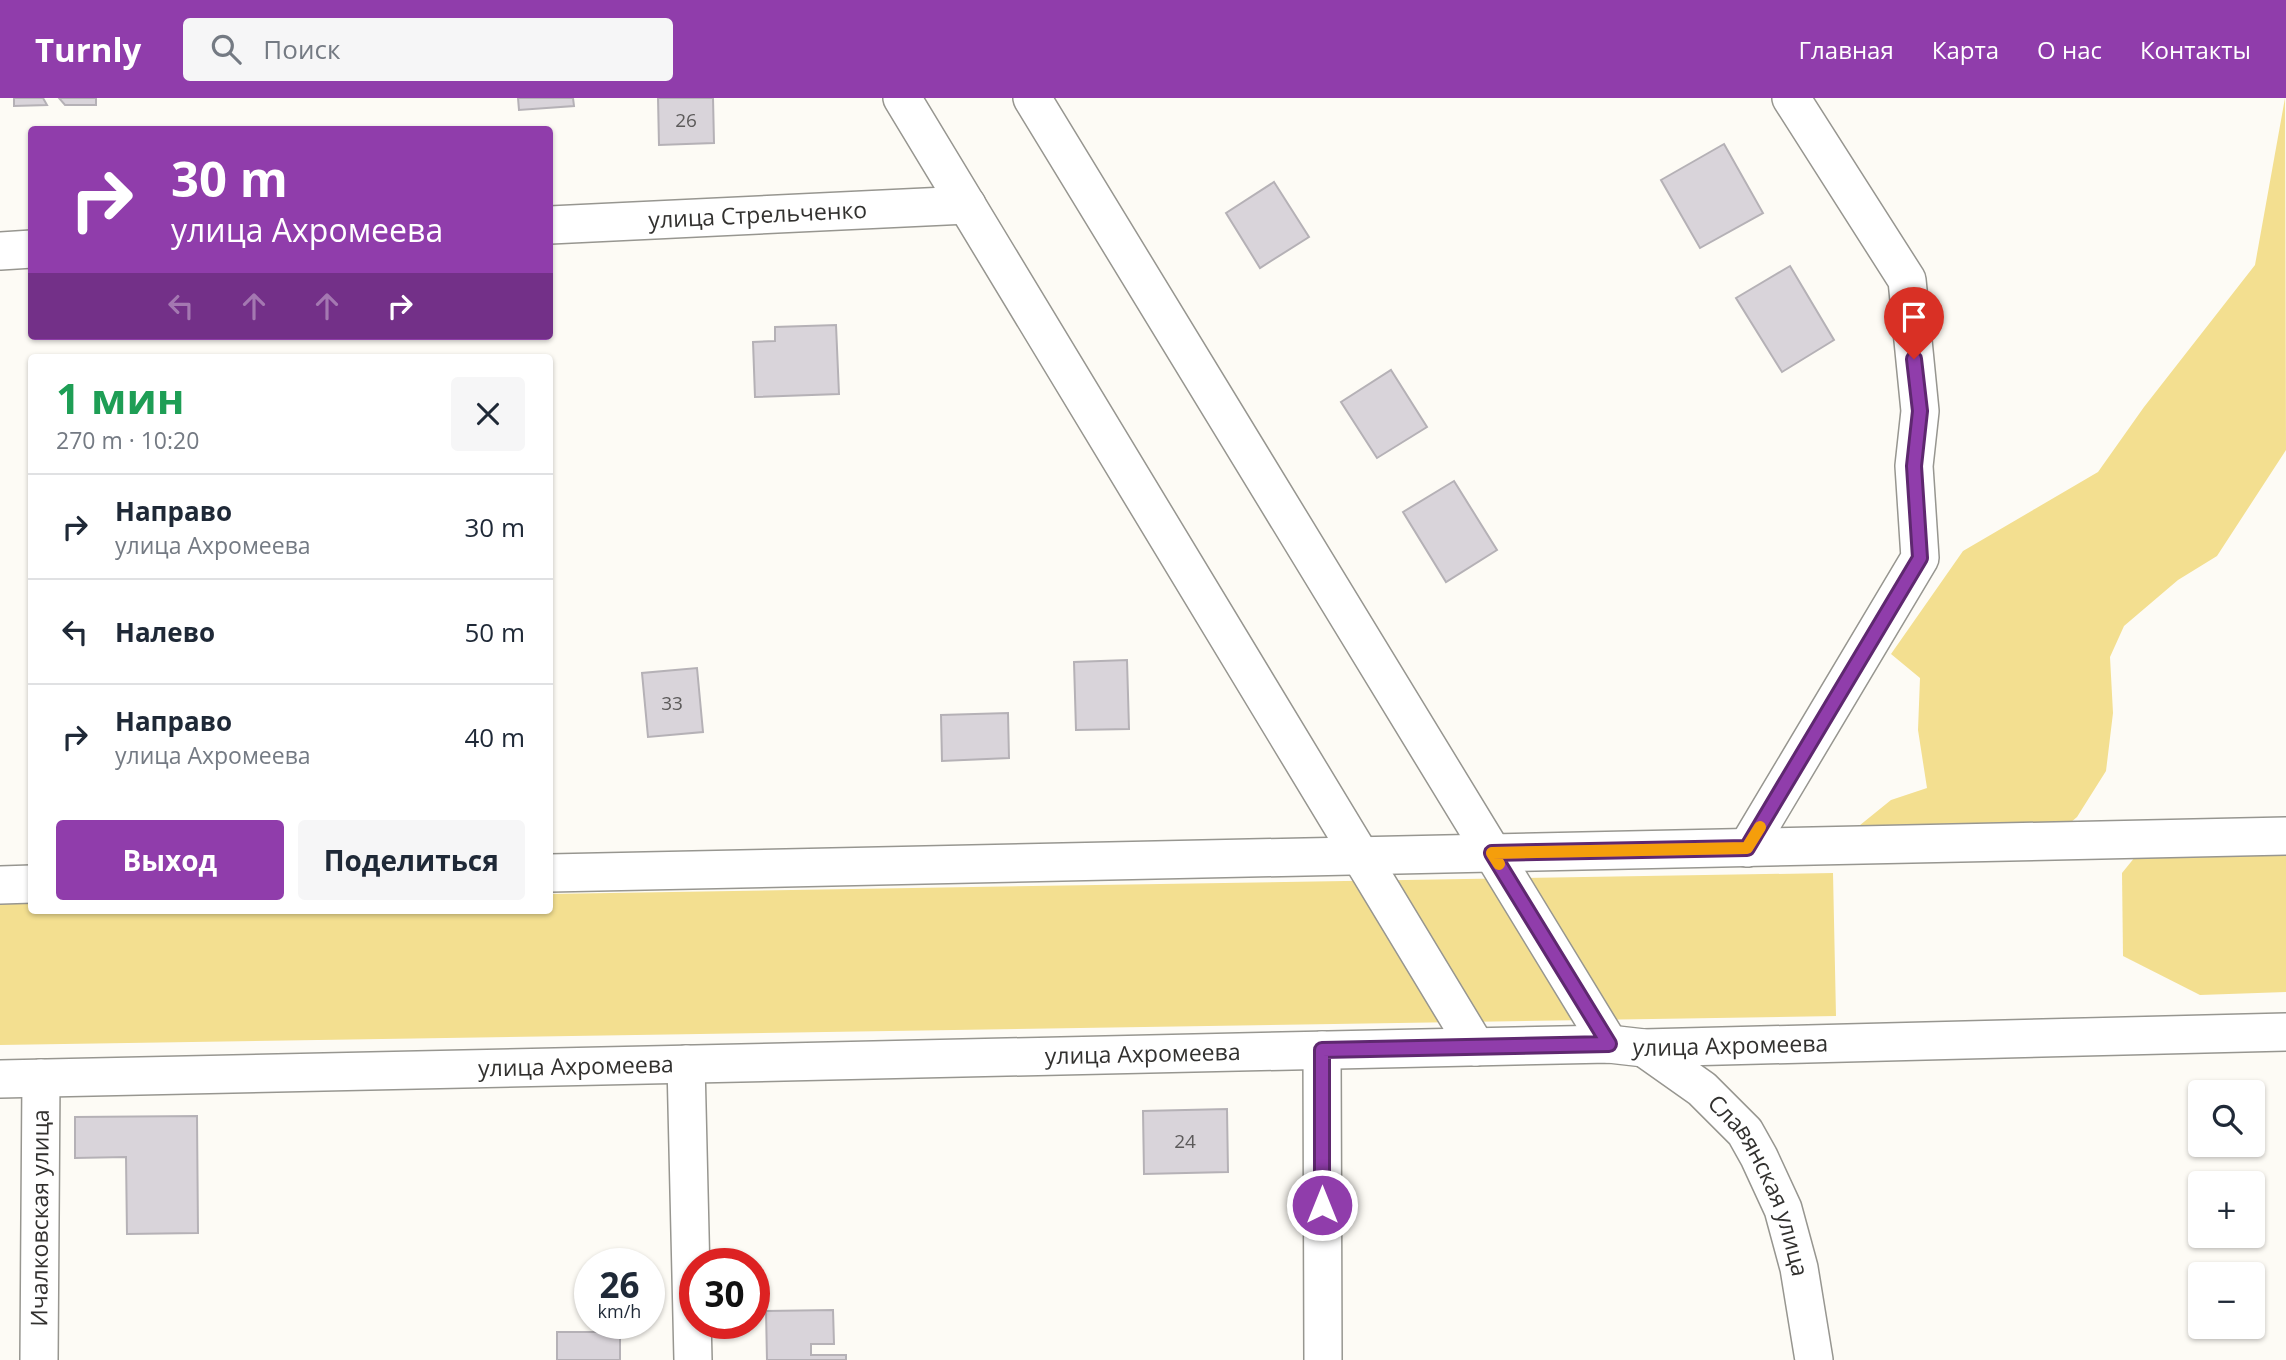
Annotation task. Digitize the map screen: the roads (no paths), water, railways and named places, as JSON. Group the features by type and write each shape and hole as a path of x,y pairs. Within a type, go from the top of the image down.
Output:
{"street":[{"path":"902,98 1476,1047"},
{"path":"1032,98 1492,853 1626,1046"},
{"path":"1747,848 1920,558 1914,466 1920,411 1906,280 1791,98"},
{"name":"улица Стрельченко","path":"553,225 967,205"},
{"path":"0,251 28,249"},
{"path":"553,873 2286,836"},
{"path":"0,885 28,884"},
{"name":"улица Ахромеева","path":"0,1079 2286,1032"},
{"name":"Славянская улица","path":"1626,1046 1702,1088 1745,1132 1787,1221 1799,1268 1814,1360"},
{"path":"1322,1050 1323,1360"},
{"path":"686,1064 693,1360"},
{"name":"Ичалковская улица","path":"39,1360 41,1078"}]}
